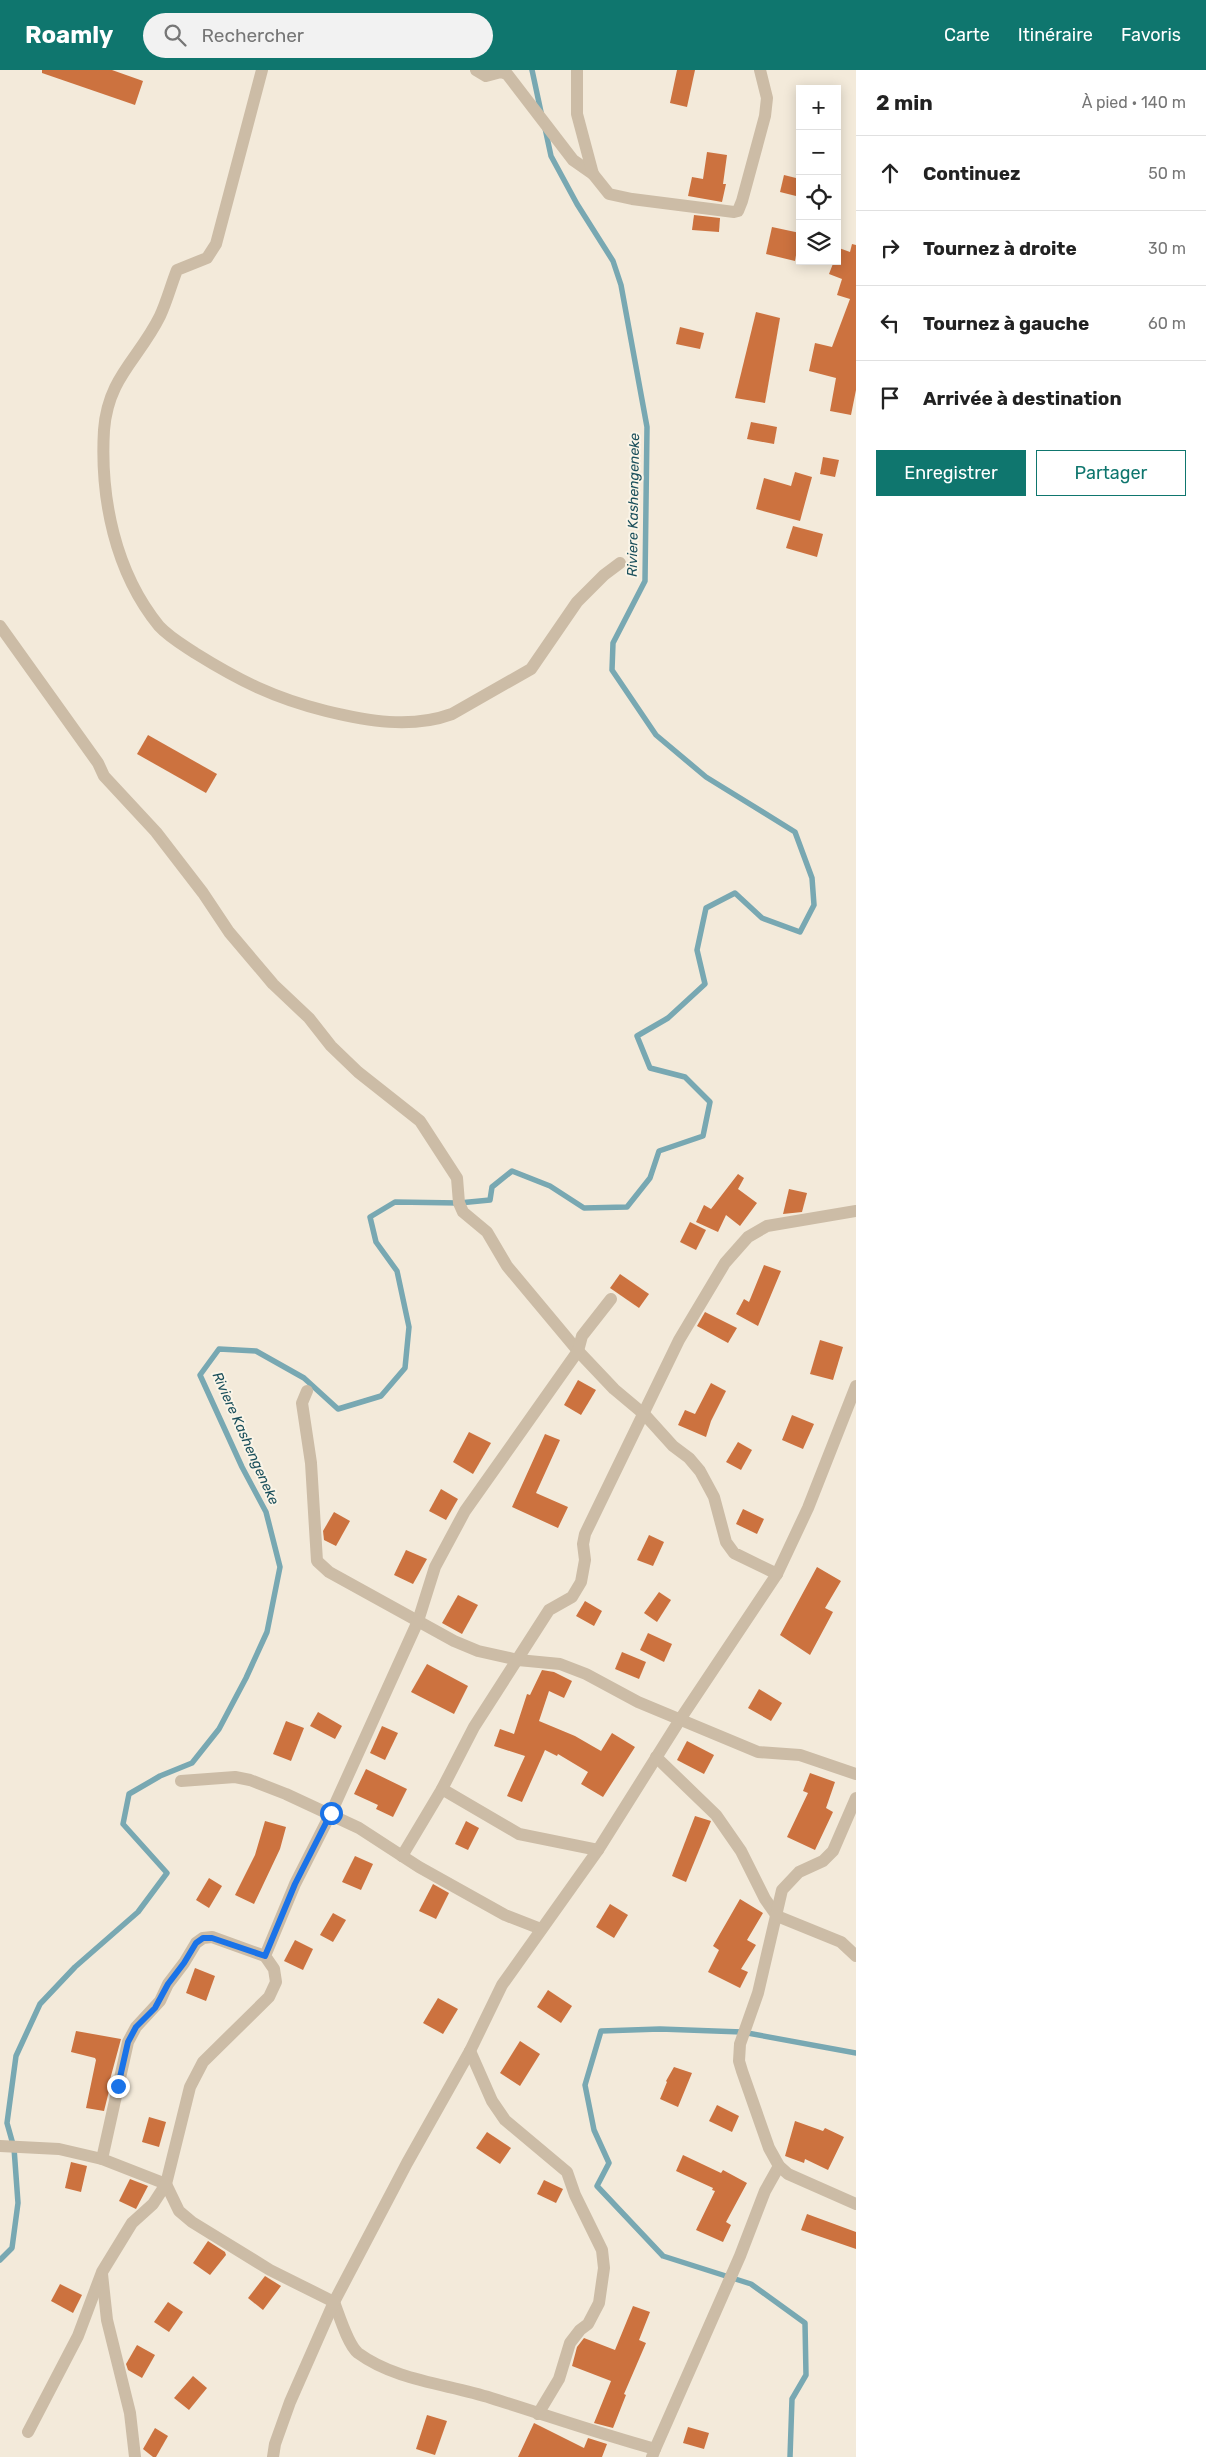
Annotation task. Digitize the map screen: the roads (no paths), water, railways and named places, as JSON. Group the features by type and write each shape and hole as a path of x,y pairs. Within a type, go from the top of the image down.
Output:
{"street":[{"path":"262,70 216,244 207,258 177,270 160,316 114,386 106,415 105,488 108,516 118,550 144,604 156,621 175,640 244,683 294,703 383,722 438,719 452,714 530,668 577,602 604,574 620,563"},
{"path":"476,70 486,76 501,72 507,74 573,160 593,174 609,194 632,199 738,211 765,116 767,98 760,70"},
{"path":"577,70 577,114 593,174"},
{"path":"0,626 98,763 104,776 156,832 251,960 309,1018 331,1046 358,1072 420,1121 458,1178 459,1204 463,1212 487,1232 507,1266 578,1351 614,1389 645,1415 700,1471 714,1496 726,1542 734,1553 777,1574"},
{"path":"402,1856 442,1789 474,1727 549,1610 572,1597 581,1582 585,1560 583,1544 585,1534 645,1415 679,1340 724,1263 748,1237 767,1226 856,1211"},
{"path":"265,1956 295,1884 331,1813 418,1621 435,1567 464,1511 578,1351 582,1336 611,1299"},
{"path":"273,2457 275,2444 290,2402 334,2302 407,2163 470,2052 502,1985 578,1875 598,1850 681,1718 777,1574 808,1508 856,1386"},
{"path":"307,1391 302,1403 311,1463 317,1561 328,1572 454,1642 478,1651 518,1660 560,1664 586,1674 638,1702 681,1718 758,1752 800,1754 856,1774"},
{"path":"656,1757 716,1815 741,1852 765,1899 777,1916 841,1942 856,1956"},
{"path":"181,1781 221,1777 250,1780 331,1813 505,1915 541,1929"},
{"path":"442,1789 519,1834 598,1850"},
{"path":"856,1798 852,1819 833,1852 823,1861 799,1872 782,1890 777,1906 777,1916 771,1929 758,1992 742,2032 739,2062 769,2148 779,2166 788,2174 856,2204"},
{"path":"28,2432 78,2336 102,2272 132,2223 153,2204 166,2184 190,2087 204,2062 269,1997 276,1982 274,1969 265,1956 212,1938 203,1938 196,1943 168,1984 160,2001 136,2027 128,2042 102,2159"},
{"path":"470,2052 492,2101 505,2120 567,2172 602,2250 604,2268 598,2303 588,2324 580,2330 570,2343 559,2379 538,2414"},
{"path":"0,2146 59,2149 102,2159 166,2184 179,2211 192,2222 270,2270 334,2302 350,2342 359,2354 415,2379 491,2398 653,2453 740,2256 765,2191 779,2166"},
{"path":"102,2272 107,2320 130,2413 135,2457"}],"waterway":[{"name":"Riviere Kashengeneke","path":"532,70 541,112"},
{"name":"Riviere Kashengeneke","path":"0,2260 12,2248 18,2203 14,2148 7,2123 16,2056 40,2004 75,1967 138,1912 167,1873 123,1824 129,1794 160,1776 192,1763 219,1729 246,1678 267,1632 280,1567 266,1512 242,1467 200,1375 219,1349 256,1351 304,1378 338,1409 381,1396 405,1368 409,1327 397,1271 376,1242 370,1217 395,1202 459,1203 490,1200 492,1187 512,1171 550,1186 584,1208 627,1207 650,1178 659,1151 703,1136 710,1102 685,1077 650,1068 637,1036 668,1018 705,984 697,950 706,908 735,893 762,918 800,932 814,905 812,878 795,832 706,777 656,735 612,670 613,643 645,581 647,427 621,285 613,261 577,204 551,156 545,128"},
{"path":"790,2457 792,2399 806,2375 805,2323 751,2284 663,2256 597,2186 609,2163 594,2130 585,2085 601,2031 660,2029 742,2032 856,2053"}]}
